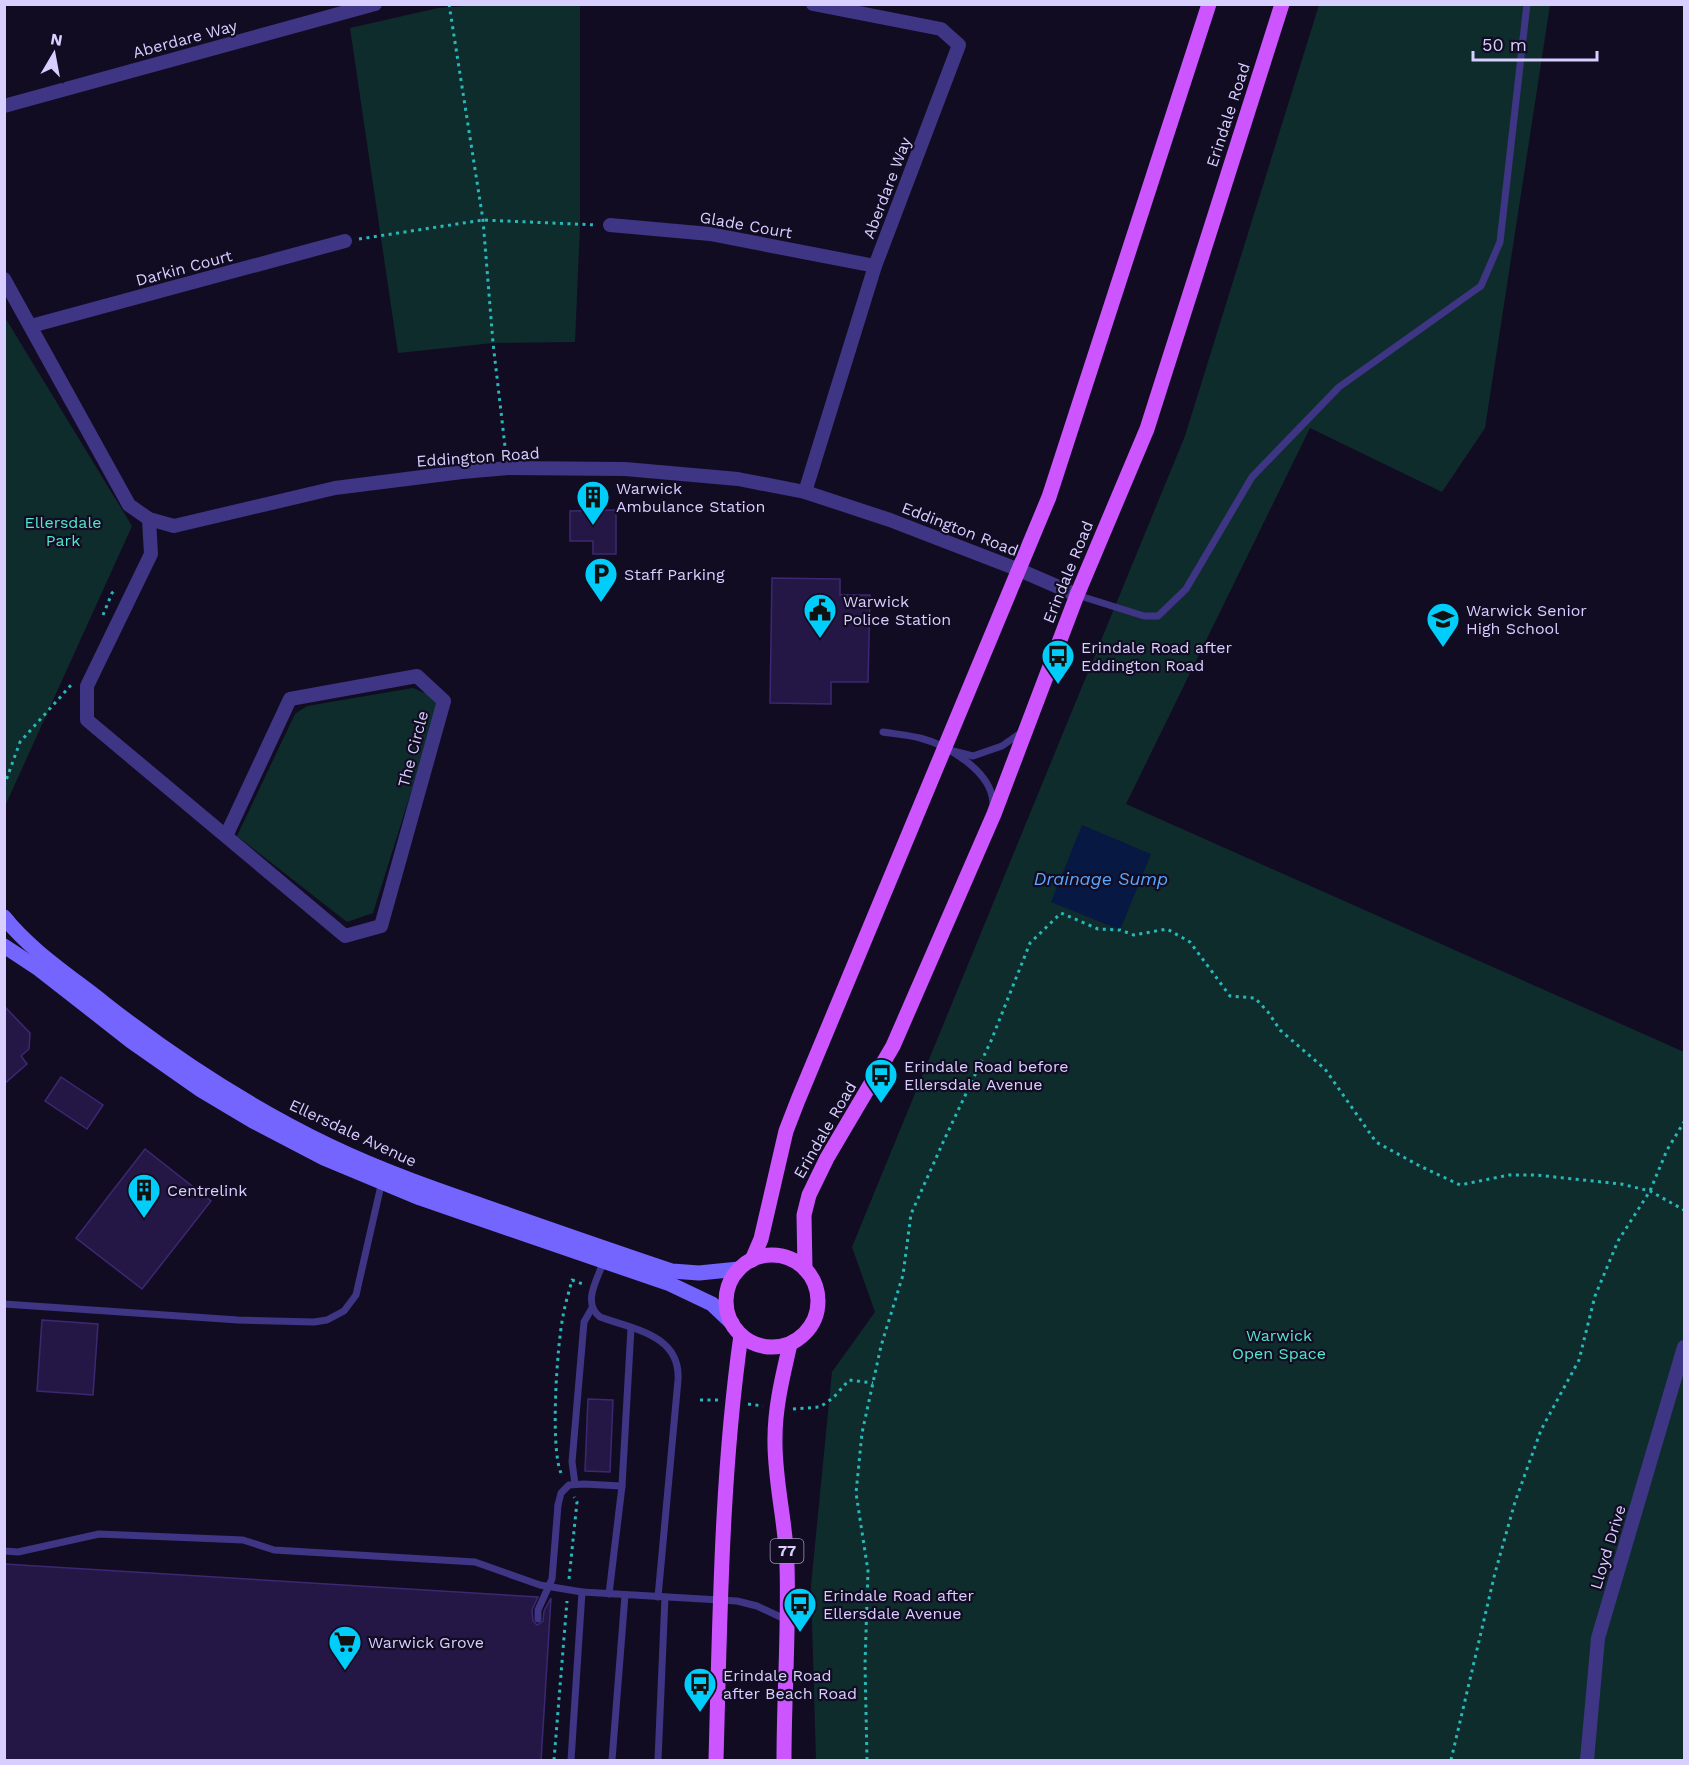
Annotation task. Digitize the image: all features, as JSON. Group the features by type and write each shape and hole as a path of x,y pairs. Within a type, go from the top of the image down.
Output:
{"main road":[{"name":"Erindale Road","path":"752,1260 761,1239 786,1131 820,1045 882,903 1017,569 1049,497 1209,4"},
{"name":"Erindale Road","path":"790,1344 802,1336 812,1324 817,1310 818,1295 805,1269 804,1215 809,1195 827,1158 893,1046 994,813 1077,595 1147,429 1282,4"},
{"path":"790,1344 773,1347 756,1344 741,1335 732,1323 727,1309 727,1295 731,1281 739,1269 752,1260 766,1256 780,1256 805,1269"},
{"path":"716,1761 725,1492 741,1335"},
{"name":"77","path":"784,1761 787,1544 780,1499 775,1439 777,1407 790,1344"}],"street":[{"name":"Aberdare Way","path":"4,106 375,4"},
{"name":"Aberdare Way","path":"805,492 875,266 959,45 941,29 813,4"},
{"name":"Glade Court","path":"610,225 710,234 875,266"},
{"name":"Darkin Court","path":"31,326 345,241"},
{"name":"Eddington Road","path":"4,279 129,505 150,519 174,526 335,488 508,468 625,469 738,479 805,492 890,520 1077,595"},
{"name":"The Circle","path":"150,519 151,554 87,686 87,720 345,936 381,926 444,701 417,676 290,699 226,836"},
{"name":"Ellersdale Avenue","path":"4,916 16,932 48,959 139,1030 208,1078 383,1177 603,1263 670,1284 712,1304 732,1323"},
{"name":"Ellersdale Avenue","path":"4,946 39,969 131,1041 201,1090 253,1121 324,1158 672,1271 699,1274 739,1269"},
{"name":"Lloyd Drive","path":"1587,1761 1598,1638 1684,1347"}],"lane":[{"path":"1077,595 1144,616 1158,616 1186,589 1252,477 1339,387 1481,286 1500,242 1527,4"},
{"path":"944,749 973,756 1002,746 1026,730"},
{"path":"883,732 922,739 969,764 984,777 993,795 994,813"},
{"path":"4,1304 238,1320 314,1322 327,1320 344,1311 356,1295 383,1177"},
{"path":"603,1263 594,1287 592,1308 600,1317 666,1344 674,1355 678,1371 662,1597 658,1761"},
{"path":"572,1485 584,1322 592,1308"},
{"path":"609,1594 621,1486 631,1328"},
{"path":"538,1619 538,1610 552,1579 561,1493 572,1485 621,1486"},
{"path":"4,1551 18,1552 99,1534 243,1540 274,1550 475,1562 540,1585 582,1592 737,1601 757,1606 787,1620"},
{"path":"571,1761 582,1592"},
{"path":"612,1761 625,1595"}],"path":[{"path":"449,4 483,220 493,343 508,468"},
{"path":"345,241 483,220 580,226 610,225"},
{"path":"99,625 112,593 120,585"},
{"path":"4,786 20,742 79,677"},
{"path":"867,1761 865,1664 868,1571 856,1493 862,1433 881,1346 903,1275 911,1214 991,1041 1030,944 1061,913 1098,929 1120,930 1134,935 1167,929 1190,942 1218,983 1230,996 1255,998 1280,1030 1325,1069 1376,1142 1460,1185 1509,1175 1536,1175 1621,1184 1650,1191 1684,1210"},
{"path":"1451,1761 1495,1573 1515,1502 1541,1430 1579,1360 1595,1296 1618,1241 1650,1191 1667,1150 1684,1122"},
{"path":"554,1761 577,1502 572,1485 556,1462 557,1389 562,1317 572,1280 594,1287"},
{"path":"700,1400 790,1409 820,1407 833,1398 849,1380 873,1383"}],"green space":[{"path":"490,4 580,5 580,226 575,342 493,343 398,353 350,28 438,8"},
{"name":"Warwick Open Space","path":"1319,5 1550,5 1485,428 1442,492 1310,428 1126,804 1684,1052 1684,1760 816,1760 811,1586 832,1372 875,1312 852,1247 1185,436"},
{"name":"Ellersdale Park","path":"4,316 132,526 5,806 4,806"},
{"path":"413,688 431,696 438,706 373,913 347,922 237,836 295,714 307,706"}],"water":[{"name":"Drainage Sump","path":"1082,825 1151,854 1120,930 1051,902"}],"building":[{"name":"Warwick Ambulance Station","path":"616,510 616,554 593,554 593,541 570,541 570,511"},
{"name":"Warwick Police Station","path":"772,578 840,579 840,595 870,595 868,682 831,682 831,704 770,703"},
{"path":"4,1006 30,1033 29,1049 21,1056 27,1064 4,1084"},
{"path":"61,1077 103,1105 87,1129 45,1101"},
{"name":"Centrelink","path":"145,1149 211,1201 142,1289 76,1238"},
{"path":"42,1320 98,1324 93,1395 37,1391"},
{"path":"588,1399 613,1400 610,1472 585,1471"},
{"name":"Warwick Grove","path":"4,1564 538,1597 532,1610 533,1621 537,1625 543,1621 544,1611 551,1598 541,1761 4,1761"}],"place":[{"name":"Warwick Ambulance Station","path":"593,526"},
{"name":"Staff Parking","path":"601,603"},
{"name":"Warwick Police Station","path":"820,639"},
{"name":"Warwick Senior High School","path":"1443,648"},
{"name":"Erindale Road after Eddington Road","path":"1058,685"},
{"name":"Erindale Road before Ellersdale Avenue","path":"881,1104"},
{"name":"Centrelink","path":"144,1219"},
{"name":"Erindale Road after Ellersdale Avenue","path":"800,1633"},
{"name":"Warwick Grove","path":"345,1671"},
{"name":"Erindale Road after Beach Road","path":"700,1713"}]}
